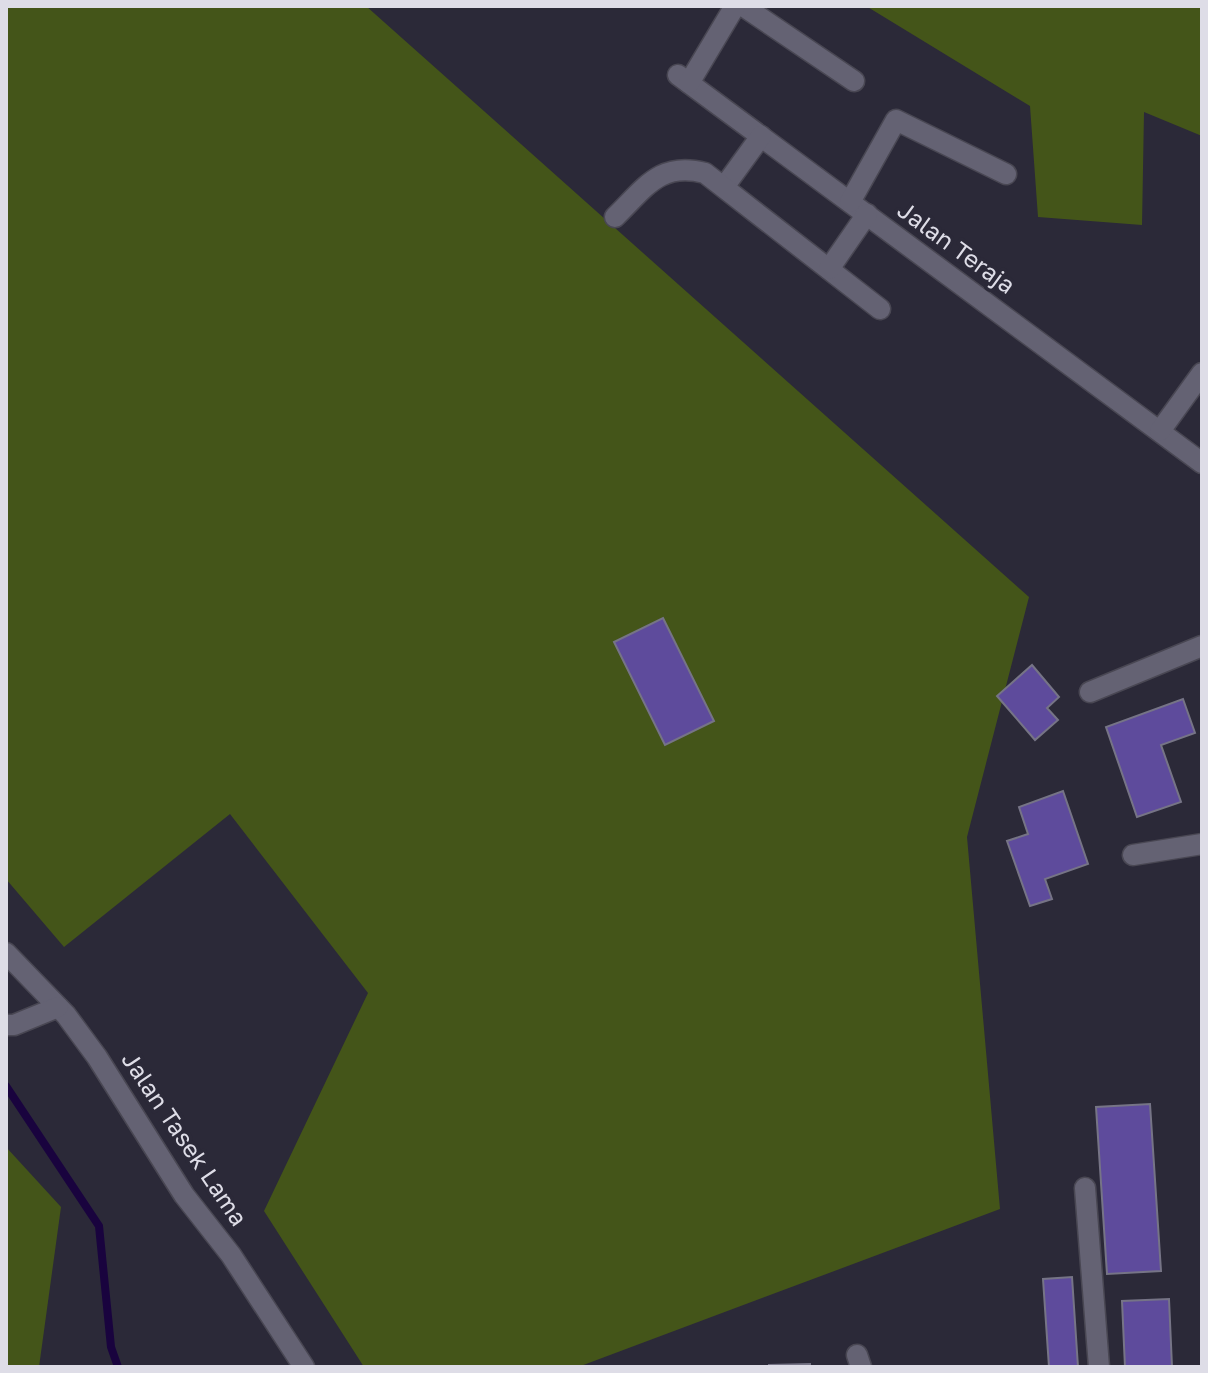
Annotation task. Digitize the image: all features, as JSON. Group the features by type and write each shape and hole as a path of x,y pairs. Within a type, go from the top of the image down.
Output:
{"street":[{"name":"Jalan Teraja","path":"735,6 683,79 1202,463"},
{"path":"743,6 854,81"},
{"path":"829,269 896,120 1006,174"},
{"path":"724,187 761,136"},
{"path":"615,217 667,171 689,168 705,173 880,309"},
{"path":"1160,431 1202,373"},
{"path":"1090,692 1202,646"},
{"path":"1133,855 1202,844"},
{"name":"Jalan Tasek Lama","path":"6,953 58,1007 97,1057 184,1195 231,1255 304,1367"},
{"path":"6,1025 14,1025 58,1007"},
{"path":"1085,1188 1099,1367"}],"green space":[{"path":"6,6 366,6 1029,597 967,837 1000,1209 578,1367 364,1367 264,1211 368,993 230,814 64,947 6,879"},
{"path":"866,6 1202,6 1202,136 1144,112 1142,225 1038,217 1030,106"},
{"path":"6,1147 61,1207 39,1367 6,1367"}],"building":[{"path":"663,618 714,721 665,745 614,642"},
{"path":"1032,665 1059,697 1047,708 1058,720 1035,740 997,696"},
{"path":"1183,699 1195,733 1161,745 1181,802 1137,817 1106,727"},
{"path":"1063,791 1088,864 1045,879 1052,899 1030,906 1007,841 1028,834 1019,807"},
{"path":"1150,1104 1161,1271 1107,1274 1096,1107"},
{"path":"1072,1277 1078,1367 1049,1367 1043,1279"},
{"path":"1169,1299 1172,1367 1125,1367 1122,1301"},
{"path":"810,1364 810,1367 769,1367 769,1365"}],"waterway":[{"path":"6,1086 99,1226 111,1347 118,1367"}]}
